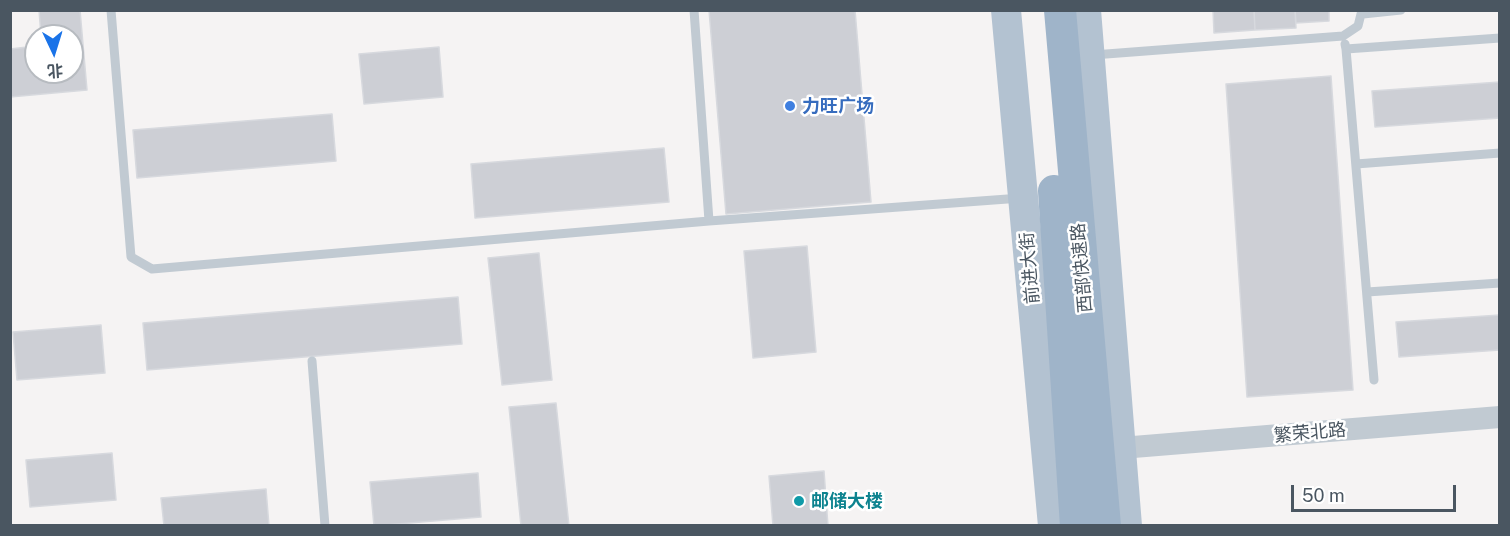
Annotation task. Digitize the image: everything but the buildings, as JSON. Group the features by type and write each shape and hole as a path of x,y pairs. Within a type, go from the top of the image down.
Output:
{"highway":[{"name":"西部快速路","path":"1041,10 1076,525"},
{"name":"西部快速路","path":"1060,10 1104,525"}],"main road":[{"name":"前进大街","path":"1006,10 1053,525"},
{"path":"1086,10 1127,525"}],"street":[{"name":"繁荣北路","path":"1121,448 1500,417"}],"lane":[{"path":"111,10 131,257 152,269 709,221 1023,198"},
{"path":"694,10 709,221"},
{"path":"1090,56 1343,36 1358,26 1362,12 1401,10"},
{"path":"1343,36 1374,380"},
{"path":"1346,50 1500,38"},
{"path":"1356,164 1500,153"},
{"path":"1367,292 1500,283"},
{"path":"312,361 326,525"}],"place":[{"name":"力旺广场","path":"790,106"},
{"name":"邮储大楼","path":"799,501"}]}
